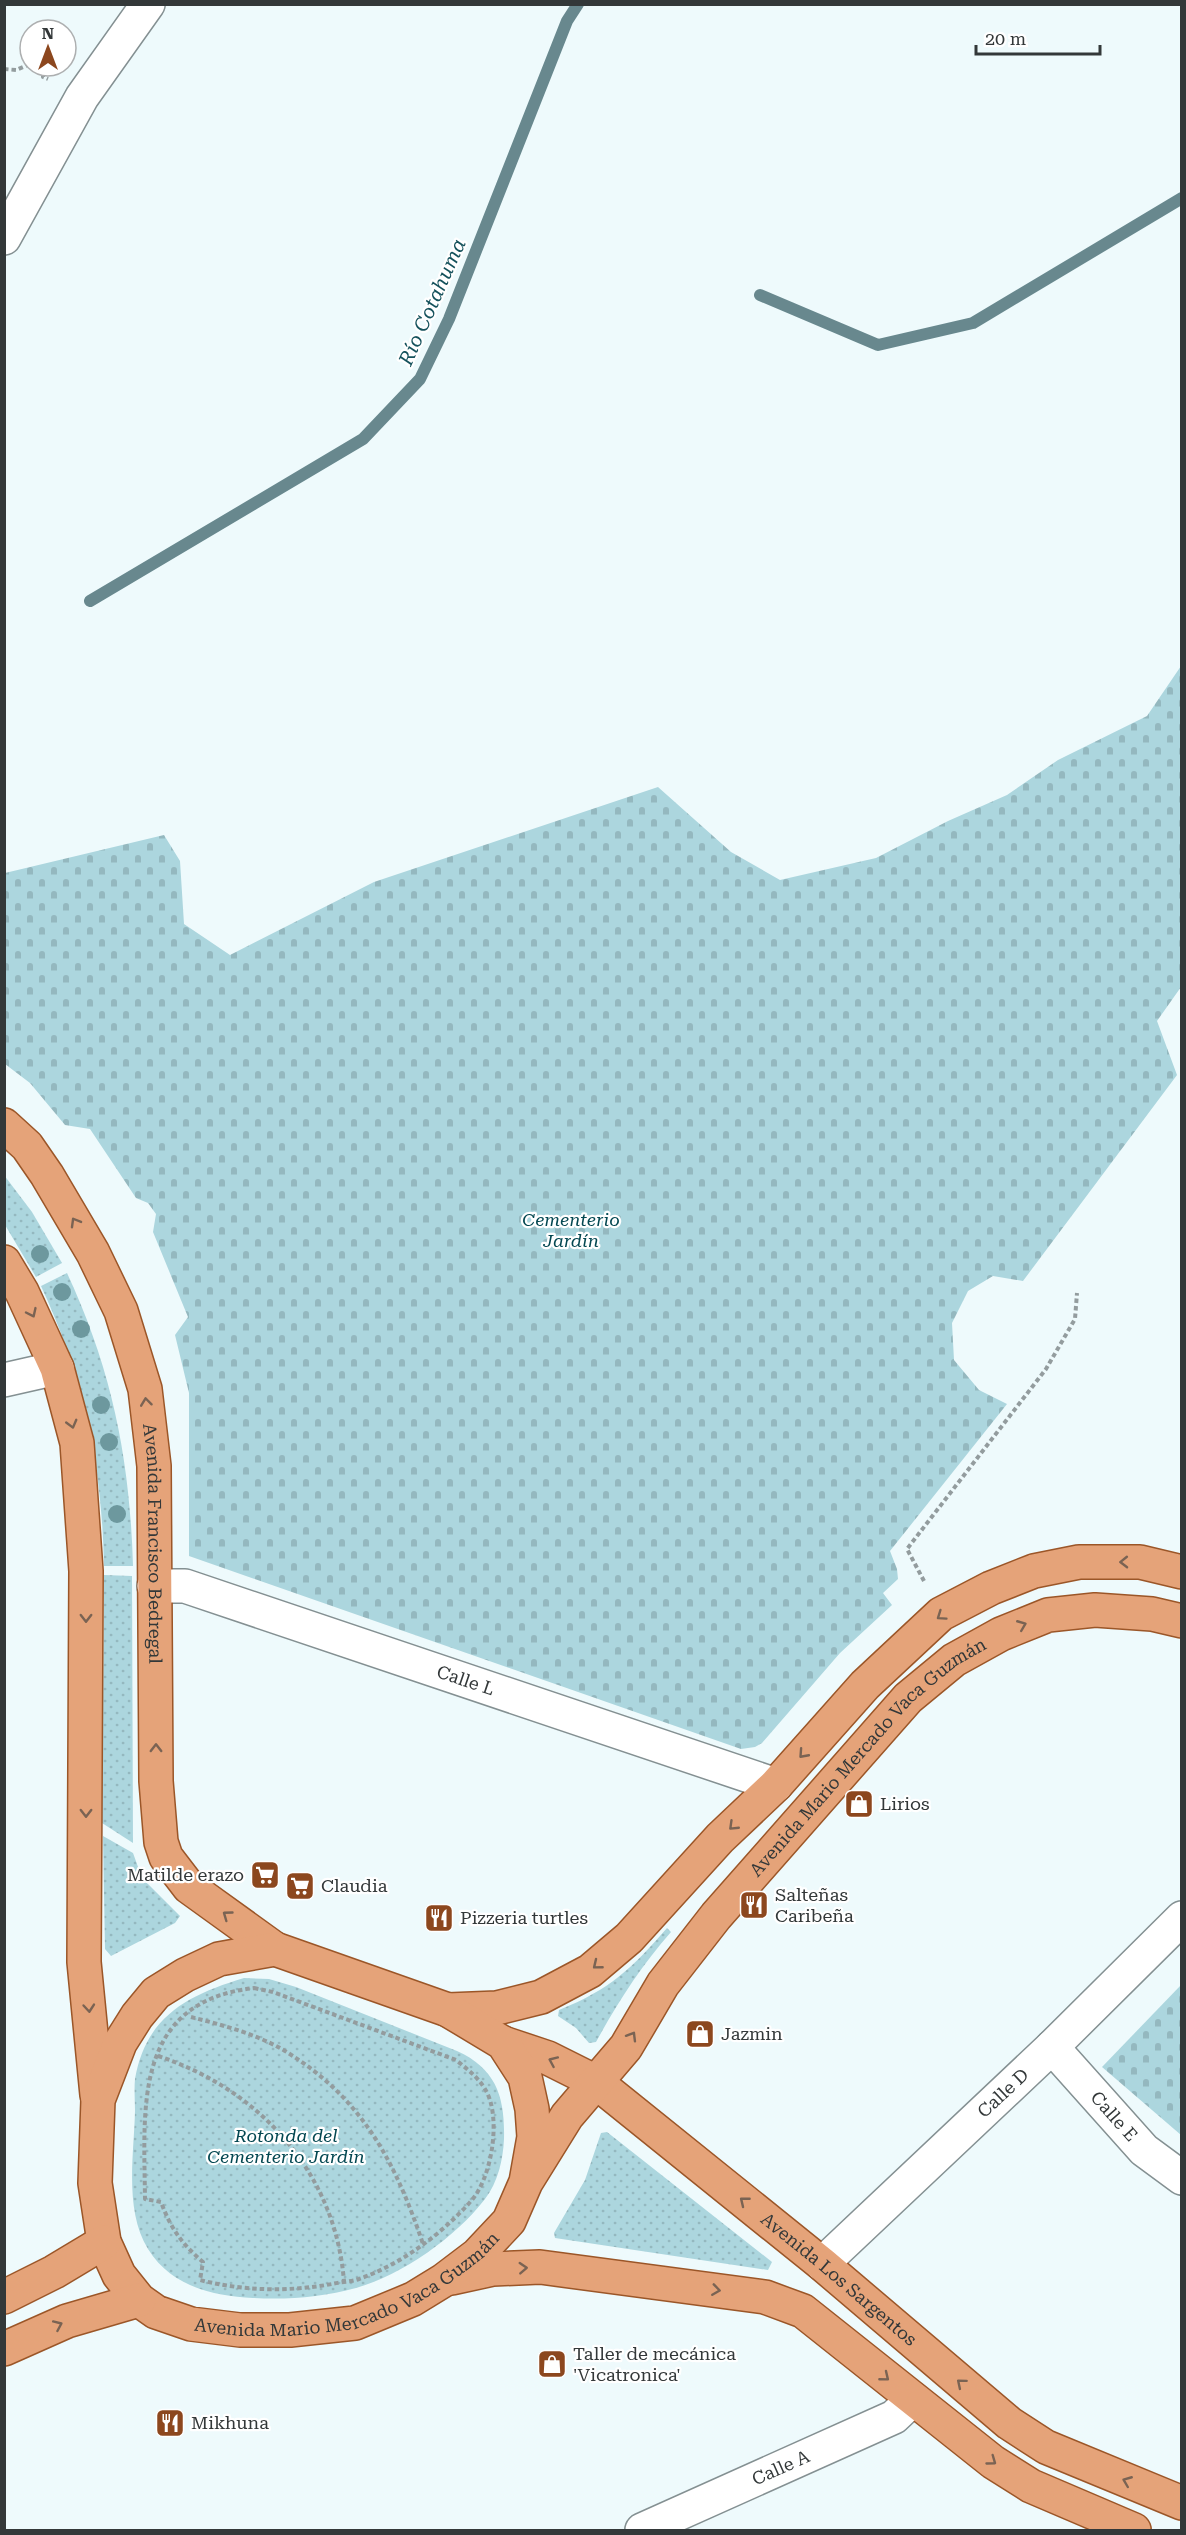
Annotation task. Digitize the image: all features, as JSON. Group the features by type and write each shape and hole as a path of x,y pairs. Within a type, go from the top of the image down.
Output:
{"main road":[{"name":"Avenida Francisco Bedregal","path":"4,1125 27,1146 93,1253 121,1311 144,1389 154,1467 156,1781 161,1842 166,1857 189,1887 275,1949"},
{"path":"4,1262 22,1292 57,1368 77,1443 86,1571 84,1962 98,2100"},
{"name":"Avenida Mario Mercado Vaca Guzmán","path":"448,2010 497,2008 541,1997 590,1971 630,1938 720,1838 776,1785 865,1685 941,1614 991,1588 1034,1571 1079,1562 1140,1562 1182,1572"},
{"name":"Avenida Mario Mercado Vaca Guzmán","path":"526,2182 534,2137 532,2109 525,2077 503,2043 448,2010 275,1949 219,1959 185,1975 156,1993 137,2016 120,2043 98,2100 95,2183 104,2242 119,2275 139,2300 156,2312 191,2324 240,2330 290,2330 355,2323 413,2299 444,2280 477,2255 509,2221 526,2182 567,2116 626,2047 663,1984 716,1916 908,1698 954,1660 1001,1634 1048,1615 1095,1610 1152,1614 1182,1621"},
{"path":"776,1785 806,1813"},
{"name":"Avenida Los Sargentos","path":"503,2043 548,2058 596,2082 822,2264 1009,2423 1046,2447 1182,2503"},
{"path":"4,2297 54,2272 104,2242"},
{"path":"444,2280 493,2269 540,2266 765,2297 803,2311 993,2462 1031,2486 1134,2530"},
{"path":"4,2349 67,2321 139,2300"}],"street":[{"path":"4,238 82,97 148,4"},
{"path":"4,1380 57,1368"},
{"name":"Calle L","path":"154,1586 185,1586 776,1785"},
{"name":"Calle D","path":"822,2264 1052,2047 1182,1918"},
{"name":"Calle E","path":"1052,2047 1144,2150 1182,2178"},
{"name":"Calle A","path":"642,2530 894,2416 913,2399"}],"path":[{"path":"941,1614 907,1549 1046,1369 1076,1319 1077,1293"},
{"path":"254,1988 263,1990 456,2060 474,2074 486,2090 493,2106 491,2158 472,2200 423,2244 402,2259 357,2280 271,2290 226,2286 200,2280 203,2262 184,2246 168,2221 161,2202 145,2199 144,2107 155,2055 172,2026 184,2015 213,1997 236,1990 254,1988"},
{"path":"184,2015 246,2034 285,2051 321,2078 353,2107 380,2142 400,2180 423,2244"},
{"path":"155,2055 194,2070 235,2092 269,2121 297,2153 320,2190 334,2228 343,2264 344,2282"}],"green space":[{"name":"Cementerio Jardín","path":"1181,666 1181,987 1157,1021 1177,1075 1023,1281 993,1276 968,1291 952,1323 954,1360 979,1390 1007,1404 890,1551 898,1579 883,1593 892,1605 840,1653 762,1743 755,1747 741,1749 189,1556 189,1393 175,1335 188,1317 153,1232 156,1214 148,1203 136,1198 90,1129 65,1125 30,1083 5,1064 5,873 164,835 180,861 184,924 230,955 374,882 658,787 731,852 780,880 876,858 948,821 1007,795 1058,760 1147,716"},
{"path":"4,1175 32,1212 62,1263 36,1277 5,1225"},
{"path":"67,1273 96,1345 116,1416 128,1489 133,1566 104,1566 99,1492 88,1423 69,1355 41,1286"},
{"path":"104,1575 132,1576 133,1843 102,1823"},
{"path":"103,1836 133,1853 142,1878 180,1916 175,1923 111,1956 105,1949"},
{"path":"667,1928 671,1932 630,1985 596,2042 589,2043 576,2028 558,2016 559,2010 607,1986 631,1966"},
{"name":"Rotonda del Cementerio Jardín","path":"244,1978 269,1979 296,1987 457,2051 471,2058 490,2076 496,2086 503,2110 504,2139 499,2170 490,2192 473,2213 444,2240 409,2264 374,2282 318,2296 279,2299 223,2295 194,2287 168,2272 157,2262 141,2234 133,2200 132,2164 135,2079 141,2057 149,2039 173,2011 205,1992"},
{"path":"1181,1985 1181,2135 1102,2067"},
{"path":"607,2132 772,2262 768,2270 555,2238 554,2233 585,2180 601,2133"}],"waterway":[{"name":"Río Cotahuma","path":"90,601 363,439 420,379 449,319 567,21 578,4"},
{"path":"760,295 878,345 973,323 1182,198"}],"place":[{"name":"Lirios","path":"859,1804"},
{"name":"Matilde erazo","path":"265,1875"},
{"name":"Claudia","path":"300,1886"},
{"name":"Salteñas Caribeña","path":"754,1905"},
{"name":"Pizzeria turtles","path":"439,1918"},
{"name":"Jazmin","path":"700,2034"},
{"name":"Taller de mecánica 'Vicatronica'","path":"552,2364"},
{"name":"Mikhuna","path":"170,2423"}]}
